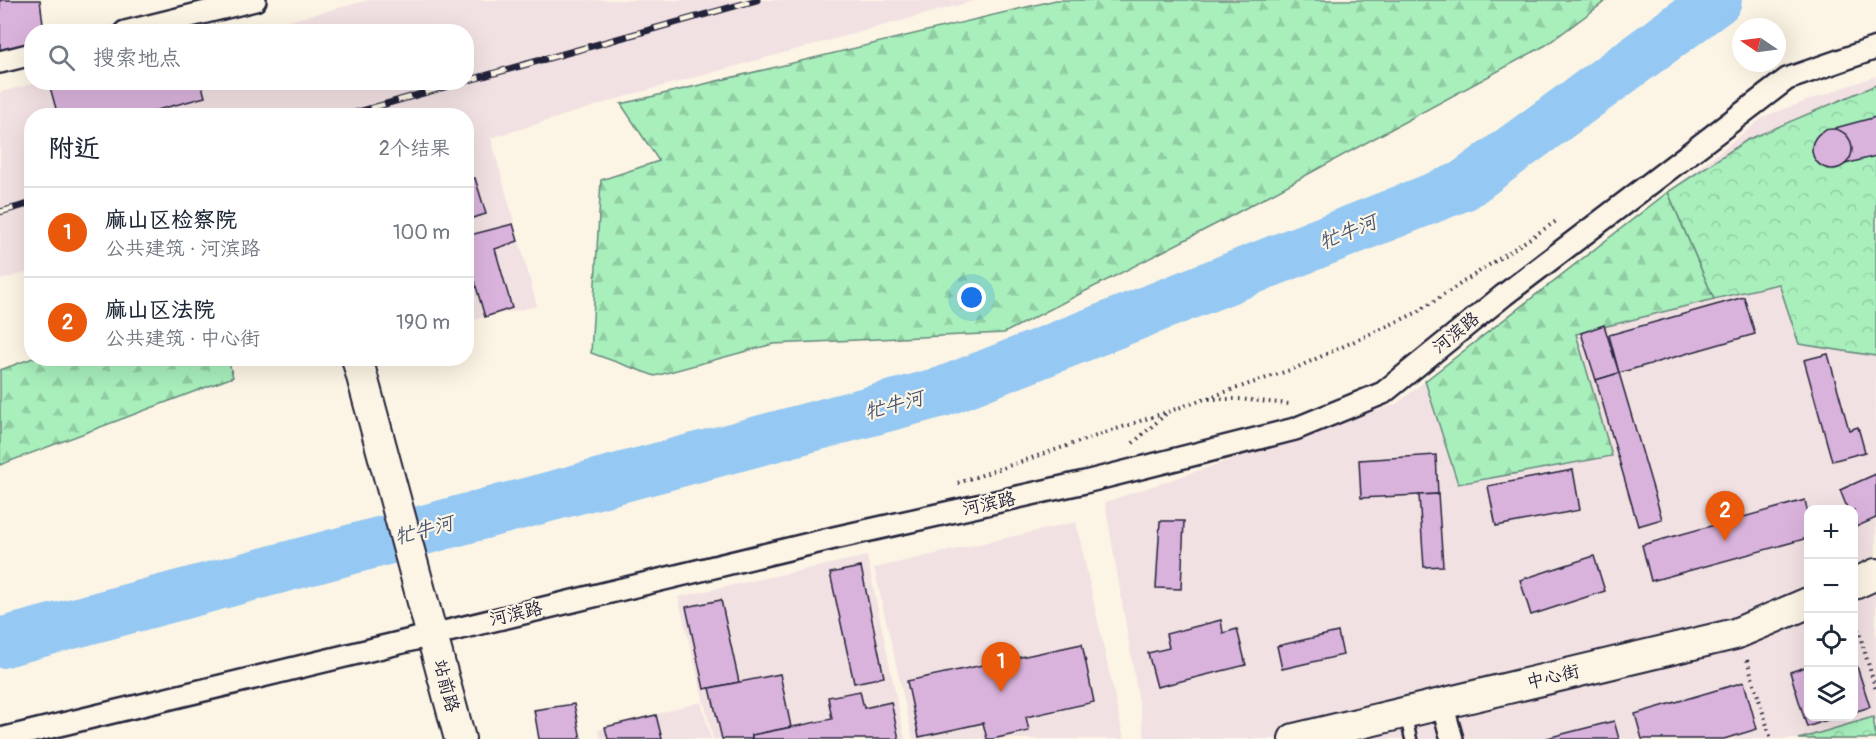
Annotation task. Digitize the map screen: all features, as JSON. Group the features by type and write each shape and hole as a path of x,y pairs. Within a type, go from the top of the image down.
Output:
{"main road":[{"name":"站前路","path":"359,366 460,739"},
{"path":"1858,582 1876,574"},
{"name":"中心街","path":"1294,739 1408,726 1442,704 1735,634 1804,605"}],"street":[{"path":"158,24 255,0"},
{"name":"河滨路","path":"1,739 432,633 834,538 1085,482 1294,429 1383,393 1504,295 1787,79 1876,48"},
{"path":"0,62 24,56"},
{"path":"1442,704 1452,739"}],"path":[{"path":"949,485 1296,368 1416,313 1565,216"},
{"path":"1206,399 1238,399 1293,405"},
{"path":"1858,629 1876,690"},
{"path":"1747,659 1771,739"}],"shaded area":[{"path":"369,0 977,0 634,94 491,138 537,306 474,320 474,108 24,108 24,273 0,280 0,92 24,86 24,90 474,90 474,24 277,24"},
{"path":"1876,76 1876,739 1145,739 1105,502 1396,404 1765,116"},
{"path":"1076,522 1124,739 913,739 874,568"},
{"path":"867,556 905,739 713,739 678,597"},
{"path":"701,702 711,739 601,739 598,730"}],"green space":[{"path":"1056,0 1607,0 1546,45 1218,223 1004,333 773,344 655,376 591,353 601,180 659,161 621,104"},
{"path":"1876,85 1876,356 1799,344 1779,284 1714,299 1668,192 1747,140"},
{"path":"1668,192 1714,299 1576,334 1612,456 1458,484 1425,381"},
{"path":"24,361 24,366 230,366 233,377 0,465 0,370"},
{"path":"1873,717 1876,739 1799,739"}],"building":[{"path":"0,0 40,0 43,24 24,24 24,47 0,51"},
{"path":"51,90 203,90 205,97 164,108 56,108"},
{"path":"1876,117 1876,156 1845,164 1835,128"},
{"path":"1832,129 1840,130 1846,135 1851,141 1851,157 1846,163 1840,168 1832,169 1824,168 1818,163 1813,157 1812,149 1813,141 1818,135 1824,130"},
{"path":"474,178 486,214 474,218"},
{"path":"513,224 518,241 495,249 512,308 485,317 474,280 474,234"},
{"path":"1744,297 1755,334 1619,373 1609,335"},
{"path":"1604,325 1619,373 1596,380 1581,333"},
{"path":"1828,354 1849,430 1858,427 1865,452 1832,461 1804,360"},
{"path":"1619,373 1662,519 1638,526 1596,380"},
{"path":"1436,455 1438,494 1361,498 1359,460"},
{"path":"1573,470 1580,510 1496,526 1488,486"},
{"path":"1876,474 1876,518 1858,526 1858,505 1846,505 1840,490"},
{"path":"1438,494 1443,566 1424,567 1419,495"},
{"path":"1805,500 1804,539 1651,581 1642,545"},
{"path":"1160,521 1184,521 1181,589 1156,588"},
{"path":"1594,556 1605,591 1531,615 1520,580"},
{"path":"861,567 884,677 854,683 830,573"},
{"path":"721,600 739,682 704,689 686,607"},
{"path":"1221,620 1223,633 1237,629 1246,665 1157,687 1148,653 1169,648 1166,634"},
{"path":"1338,632 1343,655 1282,669 1277,646"},
{"path":"1082,644 1094,702 1026,717 1029,731 992,739 987,739 983,723 919,737 907,681"},
{"path":"1804,667 1804,717 1790,672"},
{"path":"1858,670 1870,707 1858,711"},
{"path":"780,674 791,727 752,735 752,739 722,739 710,688"},
{"path":"1744,682 1757,729 1724,739 1642,739 1635,714"},
{"path":"860,691 864,708 891,702 899,739 752,739 752,735 832,719 828,697"},
{"path":"574,704 581,739 539,739 534,710"},
{"path":"656,715 662,739 608,739 605,727"},
{"path":"1614,721 1619,739 1543,739"},
{"path":"1805,721 1824,721 1807,727"}],"waterway":[{"name":"牤牛河","path":"0,643 942,392 1463,186 1717,0"}],"railway":[{"path":"474,79 757,0"},
{"path":"372,108 434,90"},
{"path":"0,212 24,205"}],"place":[{"name":"麻山区法院","path":"1725,541"},
{"name":"麻山区检察院","path":"1001,692"}]}
